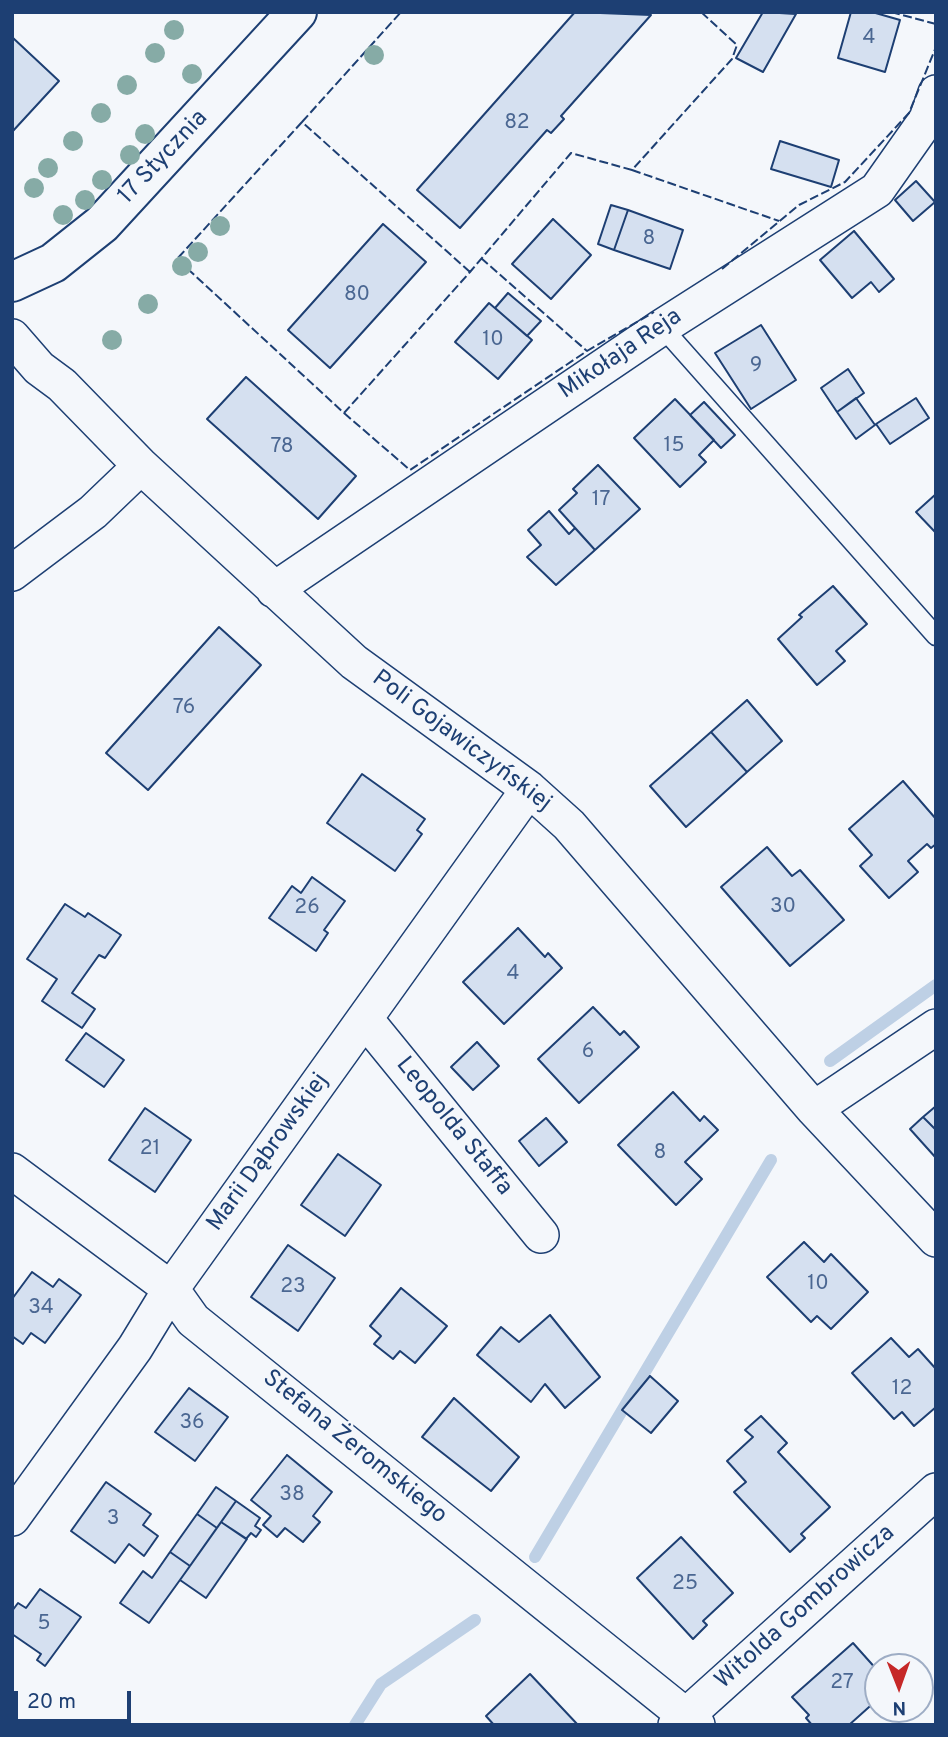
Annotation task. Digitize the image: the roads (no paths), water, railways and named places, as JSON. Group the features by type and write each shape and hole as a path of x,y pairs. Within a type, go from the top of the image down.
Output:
{"street":[{"name":"17 Stycznia","path":"12,282 53,263 102,224 297,12"},
{"name":"Mikołaja Reja","path":"274,590 662,327 877,190 926,119 936,93"},
{"name":"Poli Gojawiczyńskiej","path":"12,337 39,368 62,385 141,466 354,662 529,789 569,825 814,1109 936,1239"},
{"path":"12,573 93,512 141,466"},
{"name":"Marii Dąbrowskiej","path":"12,1518 135,1348 171,1289 529,789"},
{"name":"Leopolda Staffa","path":"365,1019 541,1235"},
{"path":"814,1109 936,1027"},
{"name":"Stefana Żeromskiego","path":"12,1171 171,1289 193,1320 686,1722"},
{"name":"Witolda Gombrowicza","path":"686,1722 936,1491"}],"lane":[{"path":"662,327 936,636"}],"waterway":[{"path":"830,1061 936,985"},
{"path":"535,1557 771,1160"},
{"path":"355,1725 381,1684 475,1620"}]}
